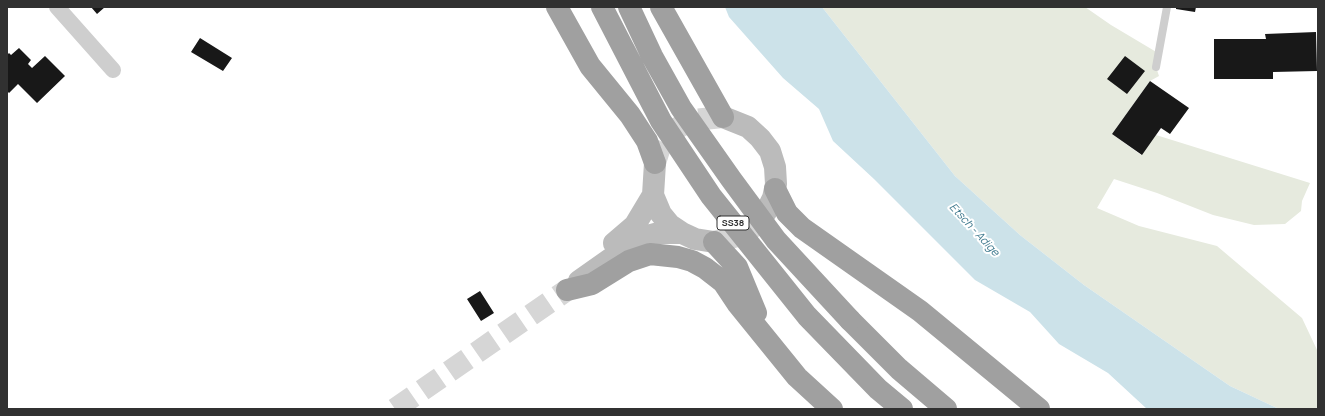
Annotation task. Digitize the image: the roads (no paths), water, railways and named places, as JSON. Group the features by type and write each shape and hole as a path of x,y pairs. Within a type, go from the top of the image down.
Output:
{"highway":[{"path":"557,7 590,66 630,116 647,141 655,163"},
{"name":"SS38","path":"602,7 661,121 711,196 807,316 878,389 902,409"},
{"name":"SS38","path":"629,7 652,56 681,108 776,240 850,320 899,370 946,409"},
{"path":"661,7 723,117"},
{"path":"775,189 787,213 802,228 920,311 1020,391 1039,409"},
{"path":"714,242 737,267 771,345"},
{"path":"567,290 592,284 629,261 650,254 678,257 705,268 723,282 737,303 797,377 832,409"}],"main road":[{"path":"723,117 748,127 764,142 774,162 776,178 775,189 766,212"},
{"path":"655,163 653,195 658,208 666,220 682,233 696,239 714,242"},
{"path":"567,290 578,270 635,225 653,195"},
{"path":"567,290 640,238 658,233 682,233"}],"street":[{"path":"57,7 114,70"}],"lane":[{"path":"1156,67 1167,7"}],"water":[{"name":"Etsch - Adige","path":"725,7 822,7 955,176 1020,235 1084,285 1230,386 1279,409 1147,409 1108,373 1059,344 1030,312 975,280 874,179 833,141 819,109 783,78 729,17"}],"tunnel":[{"path":"655,163 660,147 666,137 679,127 693,120 723,117"},
{"path":"714,242 741,235 753,227 766,212"},
{"path":"395,409 567,290"}]}
